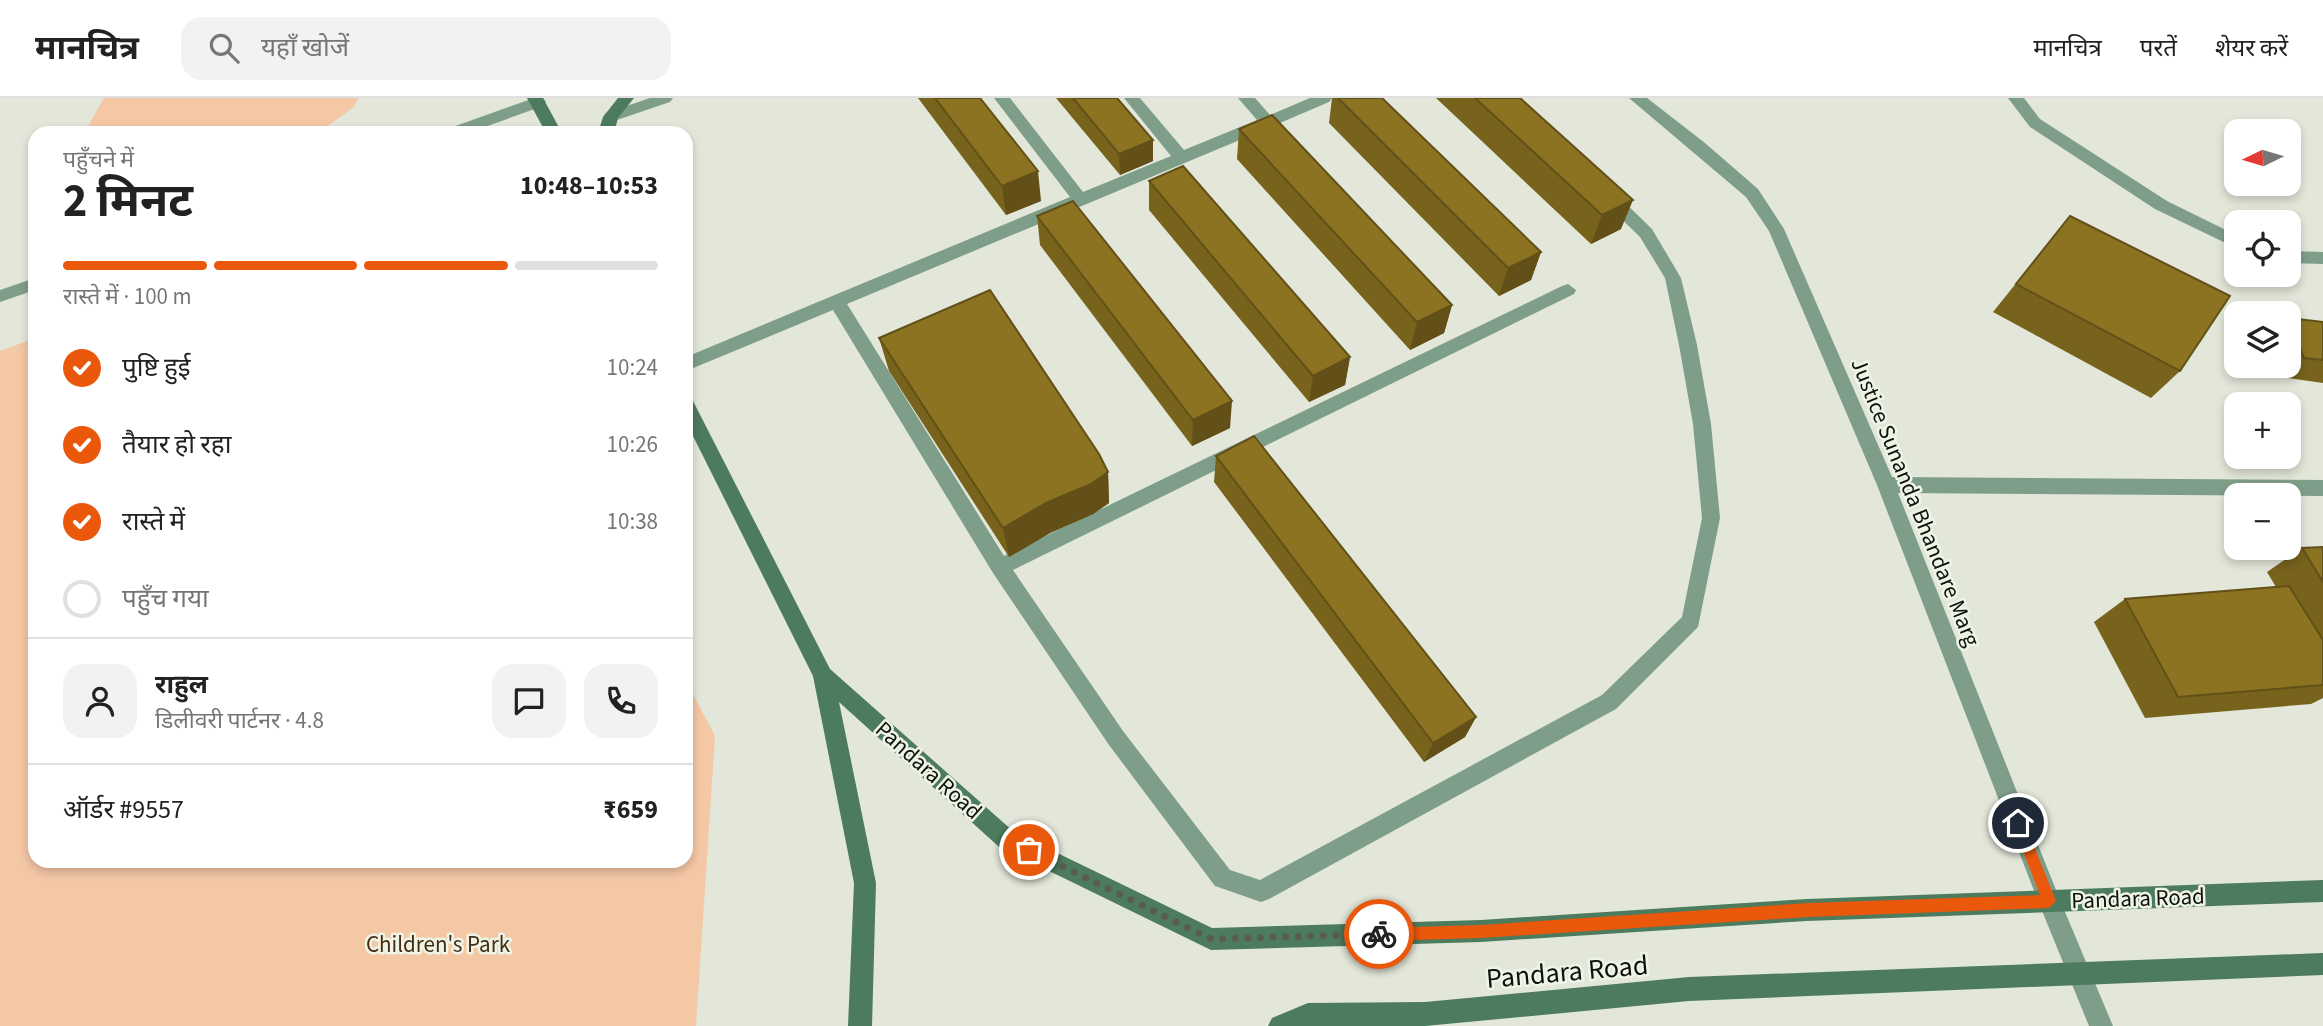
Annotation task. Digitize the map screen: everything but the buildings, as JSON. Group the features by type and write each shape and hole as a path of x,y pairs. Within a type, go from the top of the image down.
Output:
{"main road":[{"path":"608,126 611,117 626,98"},
{"path":"536,100 550,126"},
{"path":"693,418 823,674 865,883 860,1026"},
{"name":"Pandara Road","path":"823,674 1006,839 1211,939 1481,931 1808,910 2323,891"},
{"name":"Pandara Road","path":"1280,1026 1308,1015 1426,1020 1689,989 2323,964"}],"street":[{"path":"611,117 665,98"},
{"path":"1002,98 1081,200"},
{"path":"1132,98 1182,158"},
{"path":"1246,98 1268,122"},
{"path":"693,360 1324,98"},
{"name":"Justice Sunanda Bhandare Marg","path":"1637,98 1700,146 1752,193 1776,229 1886,485 2049,901 2101,1026"},
{"path":"2016,98 2035,123 2161,205 2224,236"},
{"path":"470,126 536,100"},
{"path":"837,301 1000,567 1116,738 1223,878 1261,891 1609,702 1691,621 1711,518 1702,424 1688,345 1673,278 1646,233 1597,184"},
{"path":"2301,257 2323,258"},
{"path":"0,296 28,286"},
{"path":"1000,567 1568,290"},
{"path":"1886,485 2323,488"}],"green space":[{"path":"104,98 358,98 354,107 328,126 88,126"},
{"name":"Children's Park","path":"28,341 28,868 693,868 693,694 715,736 696,1026 0,1026 0,351"}],"way so far":[{"path":"1029,850 1211,939 1379,934"}],"route":[{"path":"1379,934 1481,931 1808,910 2049,901 2018,823"}]}
